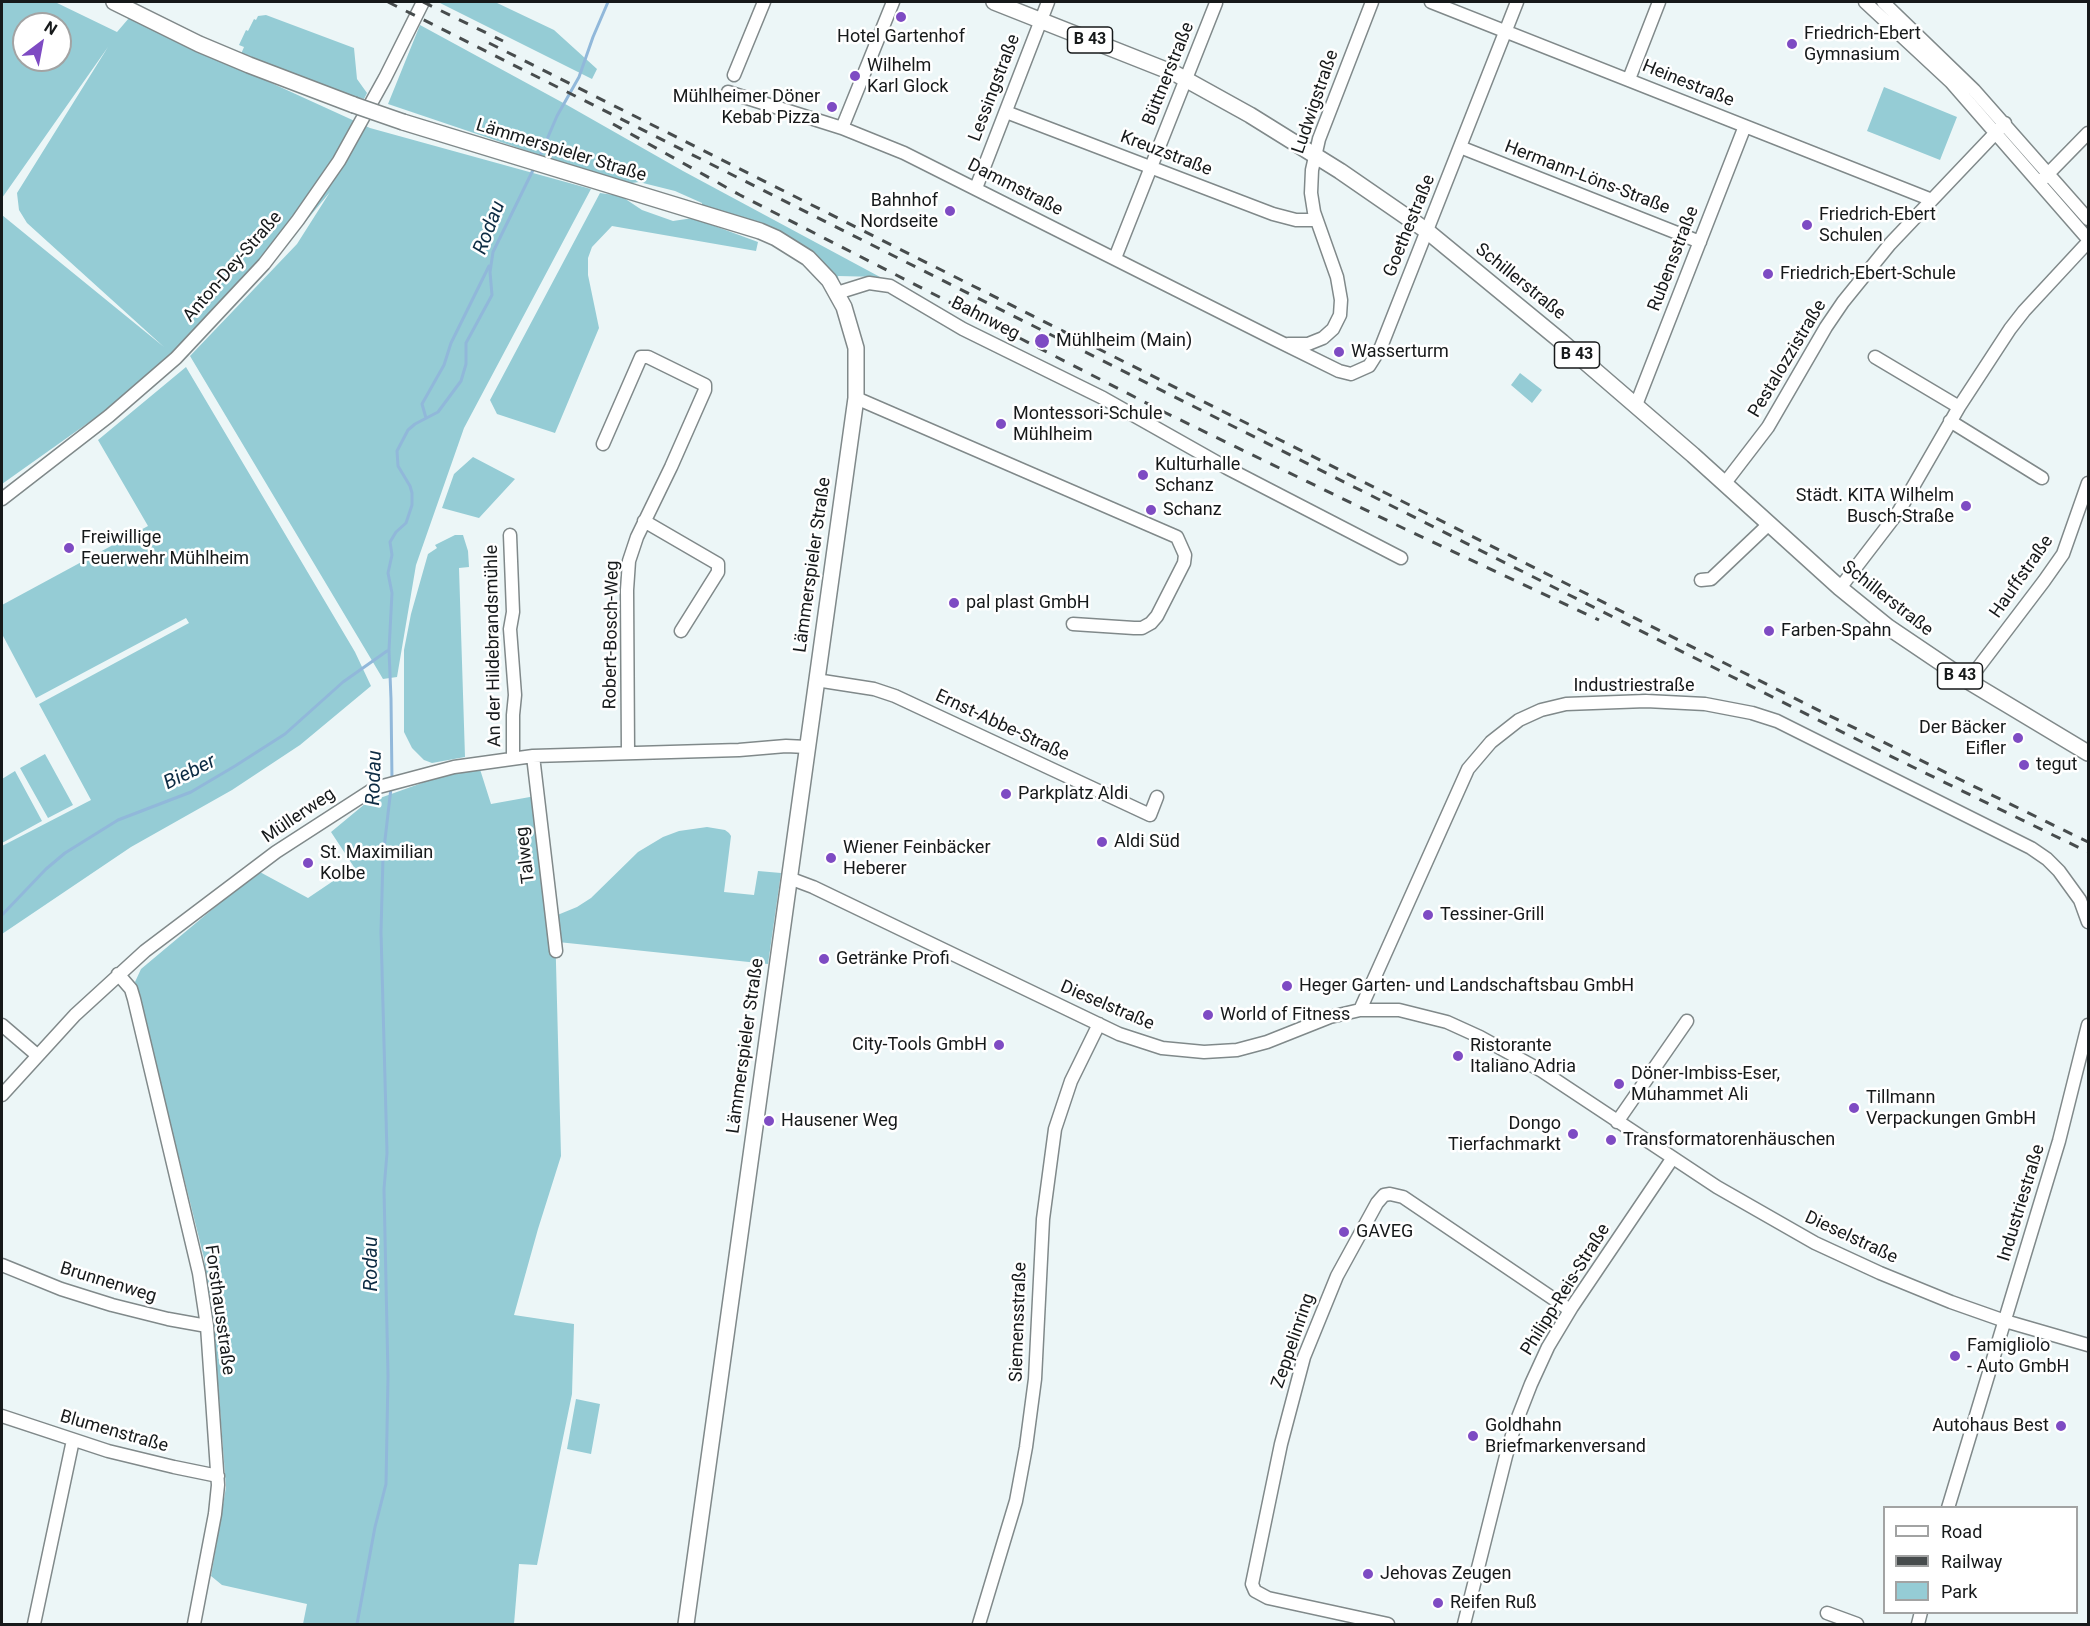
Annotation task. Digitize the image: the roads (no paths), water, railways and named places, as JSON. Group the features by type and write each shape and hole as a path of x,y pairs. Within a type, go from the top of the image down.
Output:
{"main road":[{"name":"Lämmerspieler Straße","path":"114,2 200,44 354,105 504,154 769,234 808,258 829,280 848,319 856,348 856,398 686,1624"},
{"name":"Schillerstraße","path":"994,2 1186,79 1314,154 1427,231 1636,405 1840,588 1913,645 2088,753"}],"street":[{"name":"Anton-Dey-Straße","path":"2,499 90,431 176,358 264,264 298,220 339,160 385,78 423,2"},
{"path":"735,75 764,2"},
{"path":"842,128 893,2"},
{"name":"Lessingstraße","path":"976,188 1048,2"},
{"name":"Büttnerstraße","path":"1115,258 1217,2"},
{"name":"Ludwigstraße","path":"1276,340 1292,345 1316,342 1333,329 1340,315 1341,300 1337,277 1316,220 1311,193 1314,154 1372,2"},
{"name":"Heinestraße","path":"1431,2 1932,200"},
{"name":"Goethestraße","path":"1276,340 1345,373 1356,372 1369,366 1381,347 1517,2"},
{"path":"1629,80 1659,2"},
{"path":"1865,2 2000,127"},
{"path":"1840,588 1899,511 1959,407 2018,319 2088,241 2044,178 1944,60 1883,2"},
{"name":"Dammstraße","path":"728,92 842,128 904,153 1276,340"},
{"name":"Kreuzstraße","path":"1006,112 1282,217 1316,220"},
{"name":"Rubensstraße","path":"1636,405 1746,126"},
{"name":"Pestalozzistraße","path":"1725,483 1760,440 1776,416 1826,327 1843,302 1873,264 2000,127"},
{"path":"2044,178 2088,132"},
{"name":"Hermann-Löns-Straße","path":"1460,147 1700,242"},
{"path":"2044,178 2088,219"},
{"name":"Bahnweg","path":"837,293 869,283 890,286 963,329 1103,398 1227,468 1401,558"},
{"name":"Robert-Bosch-Weg","path":"603,444 641,357 648,357 705,385 705,390 671,467 631,551 628,571 628,753"},
{"path":"1875,357 1959,407"},
{"path":"856,398 1177,537 1185,558 1157,616 1151,623 1142,628 1073,624"},
{"path":"1950,422 2042,478"},
{"name":"Hauffstraße","path":"1968,681 2063,554 2088,483"},
{"path":"644,521 718,564 718,572 681,631"},
{"path":"1701,580 1712,579 1769,524"},
{"name":"An der Hildebrandsmühle","path":"510,535 513,612 510,629 515,695 513,758"},
{"name":"Ernst-Abbe-Straße","path":"816,680 874,689 895,696 1150,815 1157,797"},
{"name":"Industriestraße","path":"1360,1010 1472,764 1491,742 1519,720 1541,710 1566,704 1646,700 1694,703 1737,709 1777,722 2031,848 2047,859 2059,872 2080,900 2088,922"},
{"name":"Müllerweg","path":"2,1095 37,1055 118,974 168,932 276,852 375,788 454,767 533,756 807,747"},
{"name":"Talweg","path":"533,756 556,951"},
{"name":"Dieselstraße","path":"789,878 813,887 1099,1024 1135,1040 1160,1047 1222,1052 1268,1042 1329,1017 1360,1010 1399,1010 1432,1017 1462,1028 1542,1071 1672,1159 1758,1212 1832,1251 1922,1291 2005,1321 2088,1346"},
{"name":"Forsthausstraße","path":"118,974 131,989 134,999 199,1273 207,1326 218,1476 215,1514 194,1624"},
{"path":"1617,1122 1687,1021"},
{"name":"Siemensstraße","path":"979,1624 1016,1501 1026,1447 1035,1378 1042,1219 1054,1129 1071,1082 1099,1024"},
{"path":"2,1025 37,1055"},
{"name":"Industriestraße","path":"1949,1506 2059,1141 2088,1025"},
{"name":"Philipp-Reis-Straße","path":"1464,1624 1515,1425 1546,1351 1570,1310 1672,1159"},
{"name":"Zeppelinring","path":"1388,1624 1268,1598 1258,1594 1252,1584 1281,1444 1304,1357 1337,1276 1371,1213 1384,1195 1396,1194 1403,1197 1570,1310"},
{"name":"Brunnenweg","path":"2,1265 43,1282 112,1305 207,1326"},
{"name":"Blumenstraße","path":"2,1416 73,1440 163,1465 218,1476"},
{"path":"34,1624 73,1440"},
{"path":"1827,1613 1857,1624"}],"waterway":[{"name":"Rodau","path":"539,158 557,116 579,77 608,2"},
{"name":"Rodau","path":"392,781 389,650 392,593 388,573 392,555 390,542 396,532 406,523 412,505 412,493 398,466 397,451 408,430 438,412 461,381 466,364 466,343 492,295 490,272 493,252 535,166"},
{"path":"426,418 422,404 444,365 451,343 489,266"},
{"name":"Bieber","path":"2,915 46,869 65,853 118,820 191,792 235,766 285,734 343,682 387,651"},
{"name":"Rodau","path":"357,1624 375,1527 386,1484 388,1376 384,1189 387,1153 381,932 383,857 391,788"}],"railway":[{"path":"388,2 1882,752 2088,852"},
{"path":"423,2 503,41"},
{"path":"489,43 1828,715 2088,842"},
{"path":"613,124 740,195 1166,413 1599,620"}],"place":[{"name":"Hotel Gartenhof","path":"901,17"},
{"name":"Friedrich-Ebert Gymnasium","path":"1792,44"},
{"name":"Wilhelm Karl Glock","path":"855,76"},
{"name":"Mühlheimer Döner Kebab Pizza","path":"832,107"},
{"name":"Bahnhof Nordseite","path":"950,211"},
{"name":"Friedrich-Ebert Schulen","path":"1807,225"},
{"name":"Friedrich-Ebert-Schule","path":"1768,274"},
{"name":"Mühlheim (Main)","path":"1042,341"},
{"name":"Wasserturm","path":"1339,352"},
{"name":"Montessori-Schule Mühlheim","path":"1001,424"},
{"name":"Kulturhalle Schanz","path":"1143,475"},
{"name":"Städt. KITA Wilhelm Busch-Straße","path":"1966,506"},
{"name":"Schanz","path":"1151,510"},
{"name":"Freiwillige Feuerwehr Mühlheim","path":"69,548"},
{"name":"pal plast GmbH","path":"954,603"},
{"name":"Farben-Spahn","path":"1769,631"},
{"name":"Der Bäcker Eifler","path":"2018,738"},
{"name":"tegut","path":"2024,765"},
{"name":"Parkplatz Aldi","path":"1006,794"},
{"name":"Aldi Süd","path":"1102,842"},
{"name":"Wiener Feinbäcker Heberer","path":"831,858"},
{"name":"St. Maximilian Kolbe","path":"308,863"},
{"name":"Tessiner-Grill","path":"1428,915"},
{"name":"Getränke Profi","path":"824,959"},
{"name":"Heger Garten- und Landschaftsbau GmbH","path":"1287,986"},
{"name":"World of Fitness","path":"1208,1015"},
{"name":"City-Tools GmbH","path":"999,1045"},
{"name":"Ristorante Italiano Adria","path":"1458,1056"},
{"name":"Döner-Imbiss-Eser, Muhammet Ali","path":"1619,1084"},
{"name":"Tillmann Verpackungen GmbH","path":"1854,1108"},
{"name":"Hausener Weg","path":"769,1121"},
{"name":"Dongo Tierfachmarkt","path":"1573,1134"},
{"name":"Transformatorenhäuschen","path":"1611,1140"},
{"name":"GAVEG","path":"1344,1232"},
{"name":"Famigliolo - Auto GmbH","path":"1955,1356"},
{"name":"Autohaus Best","path":"2061,1426"},
{"name":"Goldhahn Briefmarkenversand","path":"1473,1436"},
{"name":"Jehovas Zeugen","path":"1368,1574"},
{"name":"Reifen Ruß","path":"1438,1603"}]}
